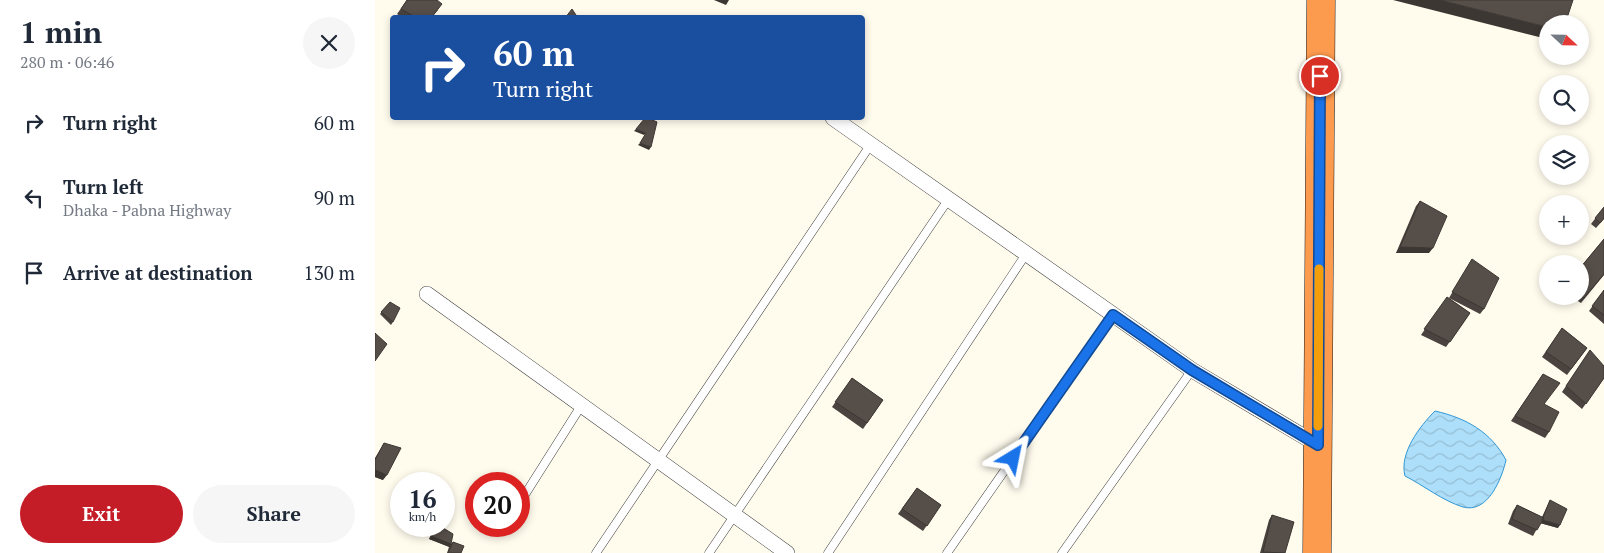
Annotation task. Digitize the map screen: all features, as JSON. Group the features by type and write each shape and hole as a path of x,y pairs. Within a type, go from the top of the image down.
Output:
{"highway":[{"path":"1317,553 1321,0"}],"street":[{"path":"836,120 1192,370 1318,445"},
{"path":"427,294 787,553"}],"lane":[{"path":"596,553 871,144"},
{"path":"709,553 948,200"},
{"path":"828,553 1026,254"},
{"path":"947,553 1113,315"},
{"path":"1062,553 1192,370"},
{"path":"530,487 581,406"}],"water":[{"path":"1435,411 1467,422 1477,428 1493,442 1506,460 1497,485 1487,500 1480,505 1472,508 1463,507 1441,497 1405,476 1405,458 1412,440"}],"building":[{"path":"407,0 437,0 442,4 433,15 412,15 401,9"},
{"path":"1440,0 1573,0 1568,15 1539,15 1539,25"},
{"path":"572,9 576,15 567,15"},
{"path":"643,120 657,122 651,147 640,143 646,133 636,129"},
{"path":"1420,201 1447,216 1433,248 1400,247"},
{"path":"1604,207 1604,218 1600,223 1595,218"},
{"path":"1604,239 1604,274 1589,292 1589,257"},
{"path":"1472,259 1499,278 1484,309 1452,292"},
{"path":"1604,290 1604,315 1592,306"},
{"path":"1447,297 1470,313 1450,342 1424,329"},
{"path":"390,302 400,308 393,322 381,312"},
{"path":"1562,328 1587,348 1571,369 1546,352"},
{"path":"375,333 387,344 375,361"},
{"path":"1590,350 1604,366 1604,378 1586,404 1566,386"},
{"path":"1543,374 1560,383 1544,404 1559,412 1549,432 1515,416"},
{"path":"852,378 883,400 867,423 835,402"},
{"path":"384,443 401,448 387,475 375,470 375,460"},
{"path":"917,488 941,505 927,526 902,509"},
{"path":"1550,500 1567,509 1560,525 1542,520"},
{"path":"1517,505 1544,518 1537,530 1512,519"},
{"path":"1272,515 1294,522 1285,553 1263,552"},
{"path":"434,537 452,537 451,544"},
{"path":"453,542 464,546 461,553 448,553"}],"slow traffic":[{"path":"1318,426 1319,269"}],"route":[{"path":"1013,458 1113,315 1192,370 1318,445 1320,76"}]}
